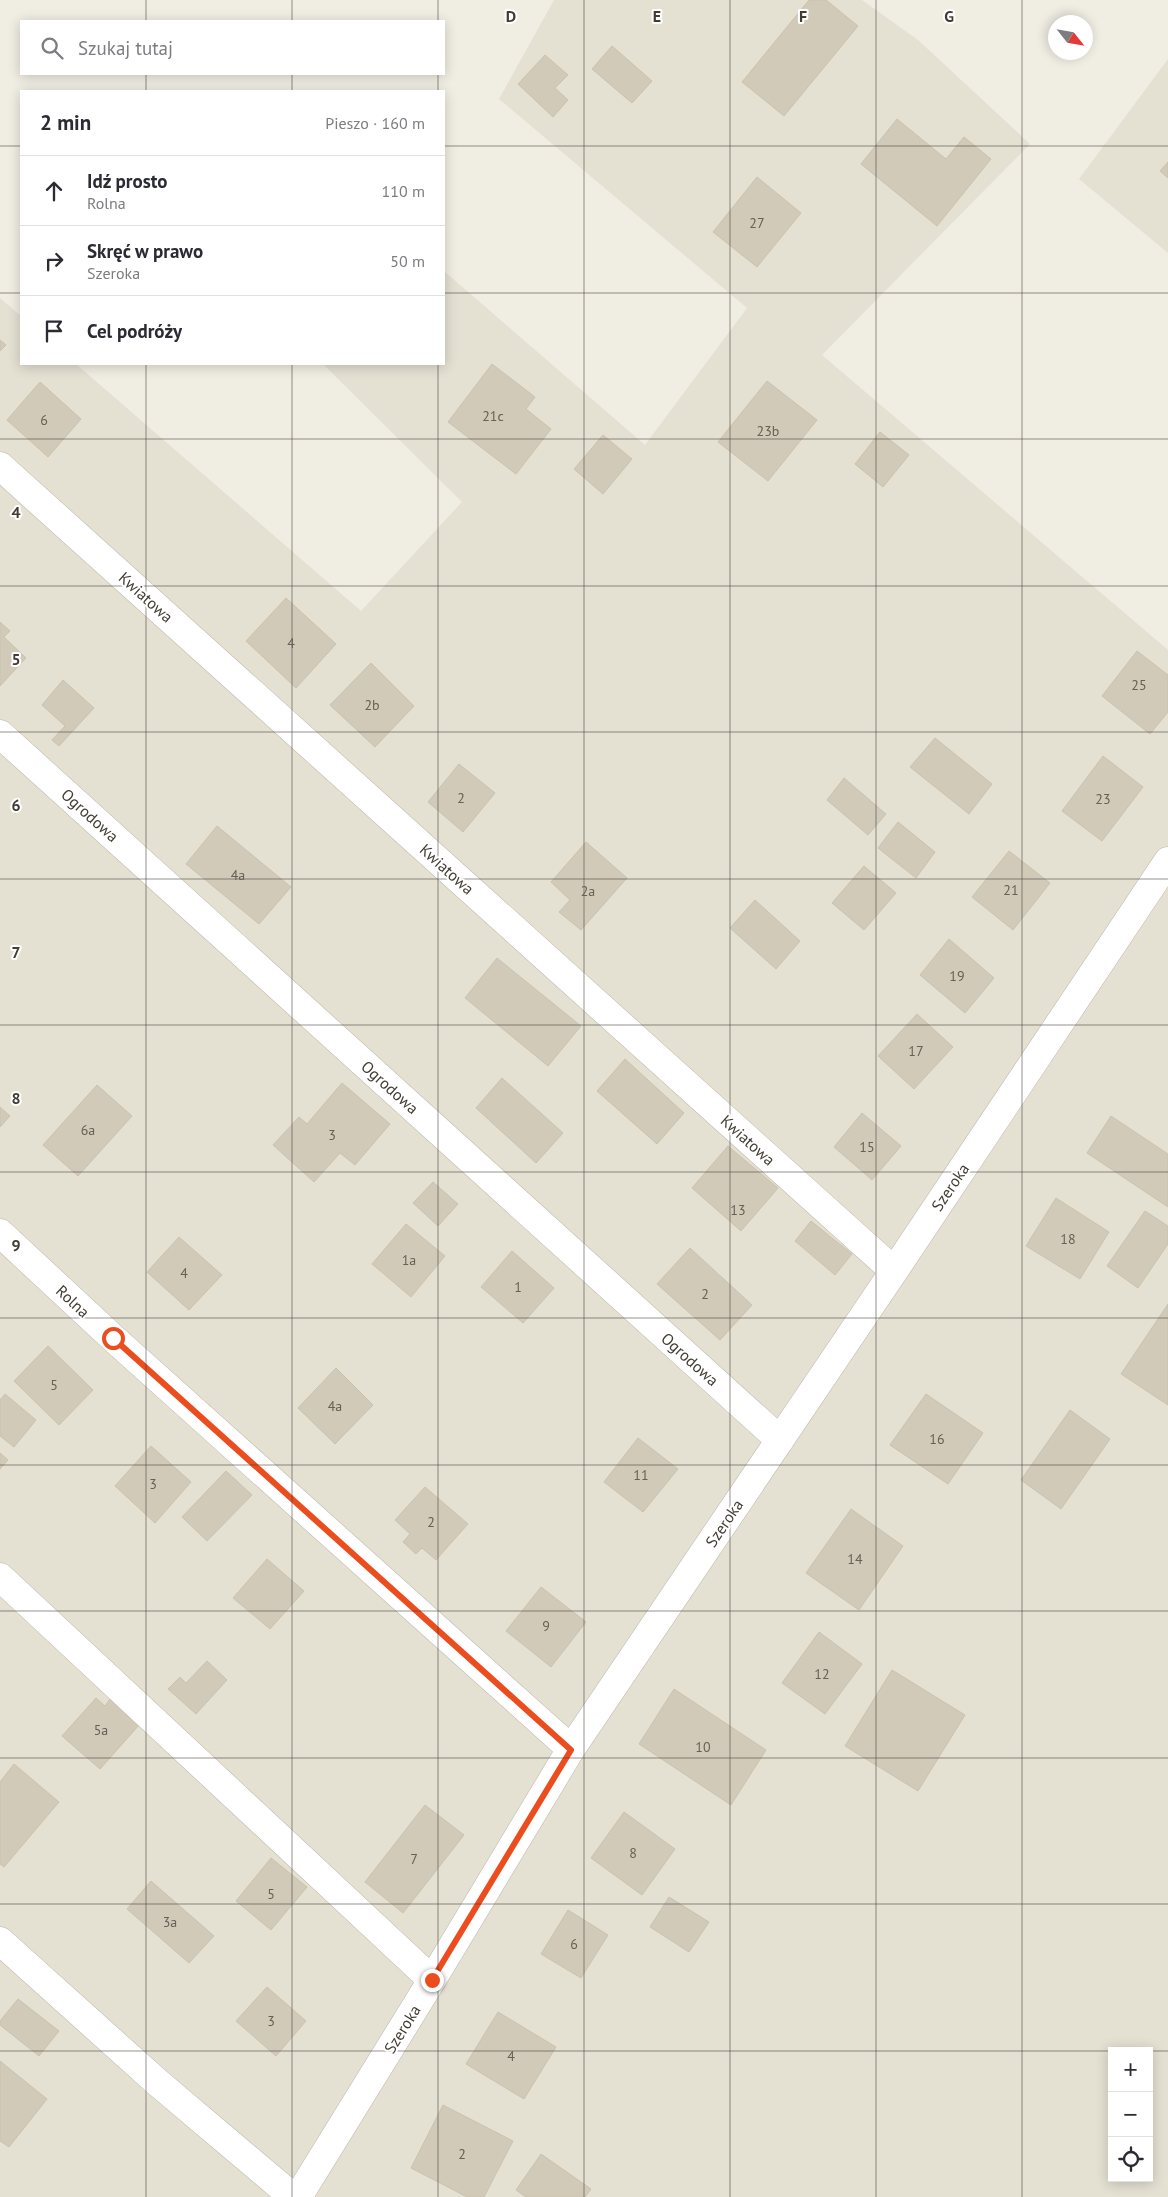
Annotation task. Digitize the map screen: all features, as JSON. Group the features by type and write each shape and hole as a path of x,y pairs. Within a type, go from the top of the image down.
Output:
{"street":[{"name":"Kwiatowa","path":"0,466 894,1272"},
{"name":"Ogrodowa","path":"0,734 780,1440"},
{"name":"Szeroka","path":"298,2197 571,1750 894,1272 1168,861"},
{"name":"Rolna","path":"0,1233 113,1338 571,1750"},
{"path":"0,1577 432,1980"},
{"path":"0,1941 157,2082 293,2197"}],"shaded area":[{"path":"554,0 862,0 918,40 1030,144 822,355 1168,650 1168,2197 0,2197 0,298 20,315 20,365 77,365 361,611 462,502 324,365 445,365 445,272 645,445 747,308 499,99"},
{"path":"1168,59 1168,253 1079,179"}],"building":[{"path":"809,0 826,0 858,26 784,116 742,82"},
{"path":"612,46 652,81 632,103 592,69"},
{"path":"545,55 568,75 555,88 568,100 553,117 518,84"},
{"path":"897,119 946,159 964,137 991,159 937,226 861,164"},
{"path":"1168,162 1168,178 1160,171"},
{"path":"757,177 801,213 757,267 713,232"},
{"path":"0,340 6,345 0,351"},
{"path":"492,364 535,397 526,409 551,429 516,474 448,422"},
{"path":"767,381 817,420 768,481 718,442"},
{"path":"40,382 81,419 48,457 7,420"},
{"path":"880,432 909,455 883,487 855,464"},
{"path":"603,435 632,459 603,494 574,469"},
{"path":"286,598 336,644 296,688 246,641"},
{"path":"0,622 10,631 4,637 26,658 0,686"},
{"path":"1137,651 1168,675 1168,712 1150,734 1102,696"},
{"path":"371,663 414,706 375,747 330,705"},
{"path":"63,680 94,708 59,746 52,740 65,726 42,705"},
{"path":"935,738 992,784 969,814 910,767"},
{"path":"1103,756 1143,787 1102,841 1062,811"},
{"path":"459,764 495,793 463,832 428,802"},
{"path":"844,778 886,814 868,835 827,800"},
{"path":"898,822 935,852 916,878 878,848"},
{"path":"217,826 291,887 259,924 186,864"},
{"path":"586,842 627,878 581,930 559,912 570,900 551,882"},
{"path":"1009,851 1050,883 1013,930 972,897"},
{"path":"864,866 896,893 864,930 832,903"},
{"path":"755,900 800,941 776,969 730,928"},
{"path":"949,939 994,978 965,1013 920,975"},
{"path":"497,958 581,1026 548,1066 465,998"},
{"path":"917,1014 953,1047 914,1089 878,1056"},
{"path":"625,1059 684,1113 657,1144 597,1091"},
{"path":"502,1078 563,1133 536,1163 476,1108"},
{"path":"342,1083 390,1124 355,1165 340,1153 314,1182 273,1145 299,1117 307,1124"},
{"path":"97,1085 132,1116 78,1176 43,1145"},
{"path":"0,1107 10,1116 0,1127"},
{"path":"862,1113 901,1146 872,1180 834,1147"},
{"path":"1111,1116 1168,1154 1168,1207 1087,1153"},
{"path":"728,1146 778,1188 741,1231 692,1188"},
{"path":"433,1182 458,1204 438,1226 413,1203"},
{"path":"1056,1198 1109,1232 1080,1279 1026,1246"},
{"path":"1145,1211 1168,1226 1168,1244 1138,1288 1107,1266"},
{"path":"811,1221 852,1254 835,1275 795,1241"},
{"path":"406,1224 445,1256 411,1297 372,1264"},
{"path":"179,1237 222,1275 189,1310 147,1272"},
{"path":"690,1248 752,1305 720,1340 657,1284"},
{"path":"512,1251 554,1288 523,1323 481,1287"},
{"path":"1168,1304 1168,1405 1121,1374"},
{"path":"48,1346 93,1390 59,1425 14,1381"},
{"path":"336,1368 373,1405 335,1444 298,1408"},
{"path":"5,1394 36,1420 14,1447 0,1436 0,1400"},
{"path":"926,1394 983,1433 948,1484 890,1445"},
{"path":"1070,1410 1110,1439 1061,1509 1021,1480"},
{"path":"638,1438 678,1469 643,1512 604,1482"},
{"path":"151,1446 191,1482 155,1523 115,1486"},
{"path":"0,1453 8,1460 0,1469"},
{"path":"226,1471 252,1495 207,1541 182,1517"},
{"path":"425,1487 468,1524 436,1560 422,1548 416,1554 403,1542 410,1534 395,1520"},
{"path":"851,1509 903,1546 859,1610 806,1573"},
{"path":"267,1559 304,1591 270,1629 233,1598"},
{"path":"541,1587 586,1622 551,1667 506,1631"},
{"path":"819,1632 862,1664 825,1714 782,1683"},
{"path":"207,1661 227,1680 196,1714 168,1689 180,1677 186,1683"},
{"path":"892,1670 965,1715 918,1791 845,1746"},
{"path":"674,1689 766,1750 731,1805 639,1744"},
{"path":"96,1698 105,1706 110,1699 140,1724 100,1769 62,1736"},
{"path":"14,1764 59,1802 4,1867 0,1864 0,1782"},
{"path":"425,1805 464,1835 403,1913 365,1882"},
{"path":"624,1812 675,1849 642,1895 591,1858"},
{"path":"271,1858 307,1887 271,1930 236,1901"},
{"path":"151,1881 214,1936 189,1963 127,1909"},
{"path":"669,1897 709,1922 689,1952 650,1927"},
{"path":"568,1910 608,1935 581,1978 541,1954"},
{"path":"267,1987 306,2021 276,2056 236,2021"},
{"path":"18,1999 59,2031 39,2056 0,2025 0,2021"},
{"path":"498,2012 556,2047 524,2099 466,2064"},
{"path":"0,2061 47,2099 9,2147 0,2141"},
{"path":"443,2105 513,2141 484,2197 467,2197 411,2168"},
{"path":"541,2154 591,2189 585,2197 526,2197 516,2190"}],"route":[{"path":"113,1338 571,1750 432,1980"}]}
